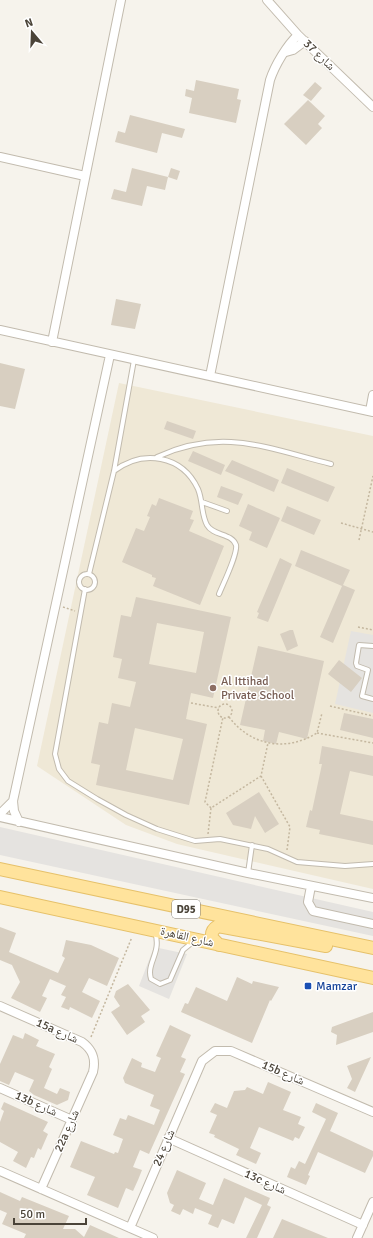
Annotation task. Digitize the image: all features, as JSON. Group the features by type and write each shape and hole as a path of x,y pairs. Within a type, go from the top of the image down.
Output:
{"main road":[{"name":"D95","path":"0,869 373,948"},
{"name":"شارع القاهرة","path":"0,897 373,978"},
{"path":"219,945 212,938 211,933 218,926 341,949 373,948"}],"street":[{"path":"52,342 121,0"},
{"name":"شارع 37","path":"268,0 298,35 373,107"},
{"path":"210,376 270,80 276,66 286,52 288,45 298,35"},
{"path":"286,52 293,50 305,41"},
{"path":"0,157 85,176"},
{"path":"0,330 371,411 373,395"},
{"path":"19,822 14,811 13,801 110,355"},
{"path":"0,814 13,801"},
{"path":"0,817 248,873 373,898"},
{"path":"310,886 308,902 313,911 373,924"},
{"name":"15a شارع","path":"0,1006 87,1046 94,1058 93,1072"},
{"name":"15b شارع","path":"198,1068 207,1055 215,1051 231,1051 373,1112"},
{"name":"شارع 24","path":"130,1228 198,1068"},
{"name":"22a شارع","path":"41,1189 93,1072"},
{"name":"13b شارع","path":"0,1088 72,1120"},
{"name":"13c شارع","path":"168,1138 363,1225"},
{"path":"0,1171 153,1238"},
{"path":"357,1238 373,1202"}],"lane":[{"path":"89,574 114,471 134,360"},
{"path":"114,471 134,459 156,458 191,444 227,441 246,442 331,464"},
{"path":"156,458 178,465 187,472 194,481 202,502 205,520 209,528 212,531 230,538 236,548 219,594"},
{"path":"202,502 227,511"},
{"path":"89,574 94,577 95,584 91,588 85,589 80,586 79,580 83,575 89,574"},
{"path":"85,589 56,746 59,768 68,781 96,799 126,815 157,828 195,841 220,839 252,845 274,851 297,862 325,865 373,864"},
{"path":"373,646 359,645 356,663 357,666 368,670 362,696 373,699"},
{"path":"248,873 252,845"},
{"path":"154,930 158,946 149,974 151,979 160,984 170,980 184,950 197,939"}],"path":[{"path":"359,540 373,476"},
{"path":"341,523 361,530 373,532"},
{"path":"358,627 373,630"},
{"path":"191,704 219,708 224,704 230,705 232,711 229,716"},
{"path":"330,706 373,716"},
{"path":"219,708 219,714 223,717"},
{"path":"317,733 322,712"},
{"path":"223,717 229,716"},
{"path":"229,716 246,734 268,743 293,743 317,733 373,743"},
{"path":"211,808 205,802 223,717"},
{"path":"268,743 261,776 290,827 286,857"},
{"path":"211,808 261,776"},
{"path":"208,840 211,808"},
{"path":"87,1046 137,926"}],"shaded area":[{"name":"Al Ittihad Private School","path":"119,383 373,436 373,889 177,844 126,825 37,766"},
{"path":"351,631 373,635 373,713 335,704"},
{"path":"0,827 373,912 373,936 0,855"},
{"path":"154,947 187,954 169,999 139,986"}],"building":[{"path":"196,80 239,89 237,99 241,100 236,123 189,113 192,98 185,96 186,89 194,91"},
{"path":"315,82 322,88 311,101 303,95"},
{"path":"308,100 325,116 318,124 322,128 306,145 284,124"},
{"path":"130,115 185,129 182,138 162,133 157,153 115,142 118,131 125,133"},
{"path":"132,168 168,177 165,190 147,186 142,206 111,199 114,189 126,192"},
{"path":"171,168 180,171 177,180 168,177"},
{"path":"116,299 141,304 135,329 111,325"},
{"path":"0,363 25,369 15,409 0,406"},
{"path":"167,421 196,431 193,439 164,429"},
{"path":"193,451 225,465 221,475 188,461"},
{"path":"232,460 279,480 274,492 225,471"},
{"path":"287,468 335,487 328,502 281,483"},
{"path":"221,486 243,494 238,505 217,497"},
{"path":"159,498 193,511 190,519 194,520 189,531 224,546 200,605 153,586 156,578 122,562 136,528 144,531 150,517 147,516 152,504 156,506"},
{"path":"248,504 280,518 267,548 249,540 252,532 239,526"},
{"path":"287,506 321,520 314,535 281,521"},
{"path":"301,550 350,570 343,585 355,590 333,643 320,637 342,586 295,566"},
{"path":"280,558 292,564 268,622 257,618 259,613 257,612"},
{"path":"136,597 231,617 213,698 191,693 186,719 207,724 189,805 96,785 100,765 91,763 99,722 108,724 112,703 130,707 136,682 118,678 122,659 113,657 121,615 131,617","holes":["157,623 204,632 196,673 149,664","135,728 183,739 173,780 126,770"]},
{"path":"293,630 298,646 287,651 280,634"},
{"path":"258,646 324,661 307,739 279,732 276,744 263,741 265,730 240,725"},
{"path":"339,660 362,678 351,692 328,674"},
{"path":"344,713 373,719 373,738 340,730"},
{"path":"322,746 373,756 373,776 350,771 340,814 373,821 373,845 319,834 320,830 306,827 310,810 312,811 322,764 319,764"},
{"path":"259,792 279,824 265,833 255,816 251,829 233,825 226,813"},
{"path":"0,927 16,933 9,952 58,973 65,958 62,956 66,940 91,945 119,958 107,986 89,978 82,992 100,1001 92,1018 70,1007 69,1010 61,1007 66,997 61,995 66,986 50,979 42,996 47,998 40,1012 11,998 20,982 12,965 0,960"},
{"path":"237,977 252,984 253,981 279,987 271,1001 270,1000 252,1043 181,1012 185,1003 188,1004 196,987 227,1001"},
{"path":"128,984 150,1010 141,1016 145,1022 127,1035 111,1012 120,1006 114,997 116,991"},
{"path":"373,1012 373,1032 336,1045 337,1035 331,1032 332,1027"},
{"path":"170,1025 191,1035 181,1057 186,1059 180,1072 185,1074 149,1154 140,1150 133,1167 142,1170 133,1191 126,1188 118,1208 87,1195 95,1177 70,1167 81,1141 114,1154 115,1152 118,1153 123,1139 113,1135 120,1118 126,1120 128,1115 154,1125 160,1110 150,1106 154,1095 125,1083 123,1078 132,1058 142,1063 141,1067 155,1072 161,1058 156,1056"},
{"path":"25,1033 39,1040 36,1046 55,1054 49,1067 52,1069 44,1088 57,1094 60,1088 70,1092 68,1100 57,1105 34,1095 29,1091 34,1080 15,1072 9,1085 0,1081 0,1064 13,1035 23,1039"},
{"path":"371,1057 355,1092 347,1088 352,1079 347,1066"},
{"path":"268,1082 291,1092 283,1110 301,1117 298,1124 305,1127 299,1139 295,1137 293,1141 259,1127 250,1148 261,1153 256,1164 236,1155 239,1149 209,1133 217,1115 210,1112 215,1103 227,1108 234,1091 245,1090 247,1087 263,1094"},
{"path":"4,1102 48,1122 43,1131 48,1134 41,1150 38,1148 34,1158 31,1157 26,1168 13,1161 18,1152 0,1142 0,1122 4,1111 1,1109"},
{"path":"316,1103 338,1113 330,1131 373,1151 373,1156 365,1173 318,1152 308,1175 310,1176 306,1185 287,1177 291,1167 295,1169 299,1161 305,1164 326,1119 312,1112"},
{"path":"177,1170 206,1183 199,1199 213,1205 224,1178 270,1198 267,1205 271,1207 257,1238 246,1238 262,1205 245,1197 234,1224 222,1219 218,1228 208,1224 212,1215 195,1208 193,1214 183,1209 180,1215 171,1211 174,1205 170,1203 167,1193"},
{"path":"0,1192 20,1201 22,1197 69,1216 63,1229 75,1229 84,1237 90,1225 119,1238 24,1238 26,1234 2,1224 7,1213 0,1210"},
{"path":"282,1219 328,1238 273,1238"}],"place":[{"name":"Al Ittihad Private School","path":"213,688"},
{"name":"Mamzar","path":"308,986"}]}
